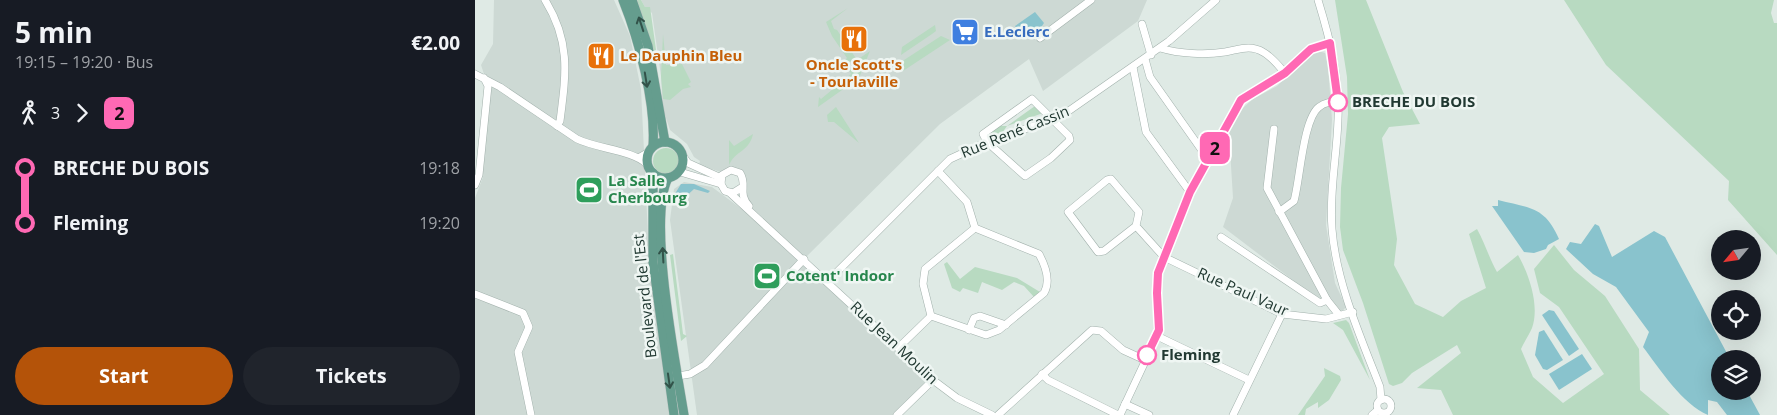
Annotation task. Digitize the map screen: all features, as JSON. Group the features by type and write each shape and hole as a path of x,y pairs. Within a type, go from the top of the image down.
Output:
{"main road":[{"path":"623,0 635,31 644,68 650,106 651,149 647,164 653,173 668,178 680,172 684,161 677,146 665,142 651,149"},
{"path":"633,0 648,46 665,142"},
{"name":"Boulevard de l'Est","path":"653,173 653,262 674,415"},
{"name":"Boulevard de l'Est","path":"668,178 663,189 661,228 667,303 684,415"}],"street":[{"path":"545,0 559,26 566,63 560,120 557,126"},
{"path":"1040,38 1091,0"},
{"name":"Rue René Cassin","path":"828,281 938,171 960,153 1053,120 1075,108 1160,48 1215,0"},
{"path":"1318,0 1330,43 1338,102 1331,201 1332,230 1337,260 1380,388 1381,400 1377,405 1378,410"},
{"path":"1142,24 1148,57 1148,72 1208,159"},
{"path":"1042,374 1048,380 1119,415 1157,336 1157,280 1164,257 1190,192 1241,100 1285,73 1311,49 1330,43"},
{"path":"1160,48 1175,52 1226,52 1240,47 1251,48 1261,50 1272,58 1285,73"},
{"path":"1133,67 1146,132 1190,192"},
{"path":"1136,78 1148,72"},
{"path":"475,74 590,146 640,157 647,164"},
{"path":"475,185 479,175 478,147 488,86 484,78"},
{"path":"1032,99 1053,120 1070,140 1051,158 1025,176 983,137 984,131 1032,99"},
{"path":"1279,212 1294,201 1306,136 1315,111 1326,103 1338,102"},
{"path":"1274,129 1267,188 1327,300 1339,315"},
{"path":"640,157 651,149"},
{"name":"Rue Jean Moulin","path":"683,156 689,162 721,181 723,189 730,193 802,262 828,281 933,380 957,398 991,415"},
{"name":"Rue Jean Moulin","path":"721,181 728,171 737,171 743,179 741,188 744,200 798,251 802,262"},
{"path":"938,171 967,202 975,228"},
{"name":"Rue Jean Moulin","path":"680,172 721,181"},
{"path":"1137,226 1105,251 1098,252 1068,212 1107,180 1111,179 1139,212 1137,226 1164,257"},
{"path":"730,193 737,192 741,188"},
{"path":"931,316 923,284 925,269 975,228"},
{"path":"931,316 986,335 1006,325 1044,293 1047,288 1043,260 1039,254 1031,249 975,228"},
{"path":"1221,237 1320,303 1327,300"},
{"name":"Rue Paul Vaur","path":"1164,257 1283,314 1325,319 1353,312"},
{"path":"678,376 690,374 705,364 802,262"},
{"path":"475,294 523,313 529,327 518,352 531,415"},
{"path":"1233,415 1283,314"},
{"path":"898,348 931,316"},
{"path":"969,330 974,318 980,316 1006,325"},
{"path":"998,415 1092,330 1101,331 1123,350 1145,360"},
{"path":"1157,336 1249,380"},
{"path":"897,415 933,380"},
{"path":"1378,410 1388,414 1390,404 1388,401 1381,400"},
{"path":"1125,404 1149,415"},
{"path":"1372,415 1378,410"}],"shaded area":[{"path":"494,0 614,0 630,36 641,89 648,235 669,415 475,415 475,198 483,177 479,175 488,86 481,65 493,44"},
{"path":"641,0 1147,0 1138,21 1043,91 1029,59 940,124 804,259 798,251 749,206 740,173 724,173 699,165 700,161 694,157 687,144 670,130 663,109 661,76 652,13"},
{"path":"1315,50 1325,53 1328,66 1332,120 1326,225 1335,283 1346,307 1339,315 1223,227 1233,198 1229,133 1235,115 1253,99 1277,86"},
{"path":"684,182 712,187 743,210 928,379 895,415 697,415 670,220 674,189"}],"green space":[{"path":"637,0 641,0 645,7 650,7 656,50 654,51"},
{"path":"1335,0 1366,0 1403,92 1420,124 1389,127 1382,138 1397,239 1394,265 1415,304 1443,317 1461,301 1486,288 1469,234 1477,229 1497,272 1518,255 1532,290 1535,310 1532,328 1521,349 1533,377 1563,403 1604,374 1559,307 1540,293 1534,269 1554,245 1574,270 1605,296 1639,349 1640,390 1670,415 1453,415 1441,390 1417,388 1461,353 1457,345 1412,373 1402,383 1393,386 1389,384 1363,303 1343,250 1340,227 1341,188 1348,114 1347,77"},
{"path":"1564,0 1774,0 1771,13 1774,23 1777,23 1777,255 1761,237 1761,230 1755,230 1728,200 1729,181 1606,65"},
{"path":"848,8 831,21 834,29 837,30 857,60 870,51 865,63 844,61 847,58 832,36 826,22"},
{"path":"935,25 936,31 901,55 902,47"},
{"path":"663,34 666,65 682,64 691,82 688,84 691,87 683,89 670,100 663,99 661,76"},
{"path":"941,36 950,40 903,71 901,62"},
{"path":"863,68 859,78 818,107 819,97 821,99 851,74 849,70"},
{"path":"1035,106 1043,113 1007,126"},
{"path":"836,107 859,143 834,122 828,122 827,115"},
{"path":"998,126 1007,126 1002,133 988,138 986,135"},
{"path":"753,134 749,144 735,156 729,165 729,140 734,146"},
{"path":"666,148 675,152 679,161 675,170 666,174 657,170 653,161 657,152"},
{"path":"673,254 683,334 687,336 681,341 670,255"},
{"path":"947,262 960,279 975,267 1017,278 1040,292 1034,297 1024,286 1014,282 1002,290 982,282 978,293 963,288 960,292 952,288 944,264"},
{"path":"1346,320 1349,323 1370,380 1343,330 1333,323"},
{"path":"1324,368 1340,376 1341,380 1329,400 1318,408 1318,402 1306,409 1305,415 1298,415 1325,376"}],"water":[{"path":"1035,12 1044,23 1040,29 1023,39 1015,26"},
{"path":"681,184 694,184 710,191 708,193 694,189 682,200 673,197"},
{"path":"1498,200 1527,207 1542,214 1554,228 1559,239 1548,245 1546,249 1534,253 1524,252 1492,206 1498,206"},
{"path":"1595,224 1599,226 1612,257 1654,231 1665,237 1711,323 1711,340 1720,340 1725,350 1711,350 1711,400 1752,400 1760,415 1727,415 1717,402 1708,400 1708,415 1681,395 1643,347 1649,332 1616,287 1593,274 1566,249 1570,242 1581,244"},
{"path":"1549,310 1554,311 1579,349 1569,356 1542,315"},
{"path":"1544,330 1563,360 1547,370 1543,369 1535,355 1539,332"},
{"path":"1582,354 1592,369 1559,390 1549,374"}],"bus line":[{"name":"2","path":"1147,355 1159,330 1158,273 1190,192 1241,100 1285,73 1311,49 1330,43 1338,102"}],"place":[{"name":"E.Leclerc","path":"965,32"},
{"name":"Oncle Scott's - Tourlaville","path":"854,39"},
{"name":"Le Dauphin Bleu","path":"601,56"},
{"name":"BRECHE DU BOIS","path":"1338,102"},
{"name":"La Salle Cherbourg","path":"589,190"},
{"name":"Cotent' Indoor","path":"767,276"},
{"name":"Fleming","path":"1147,355"}]}
